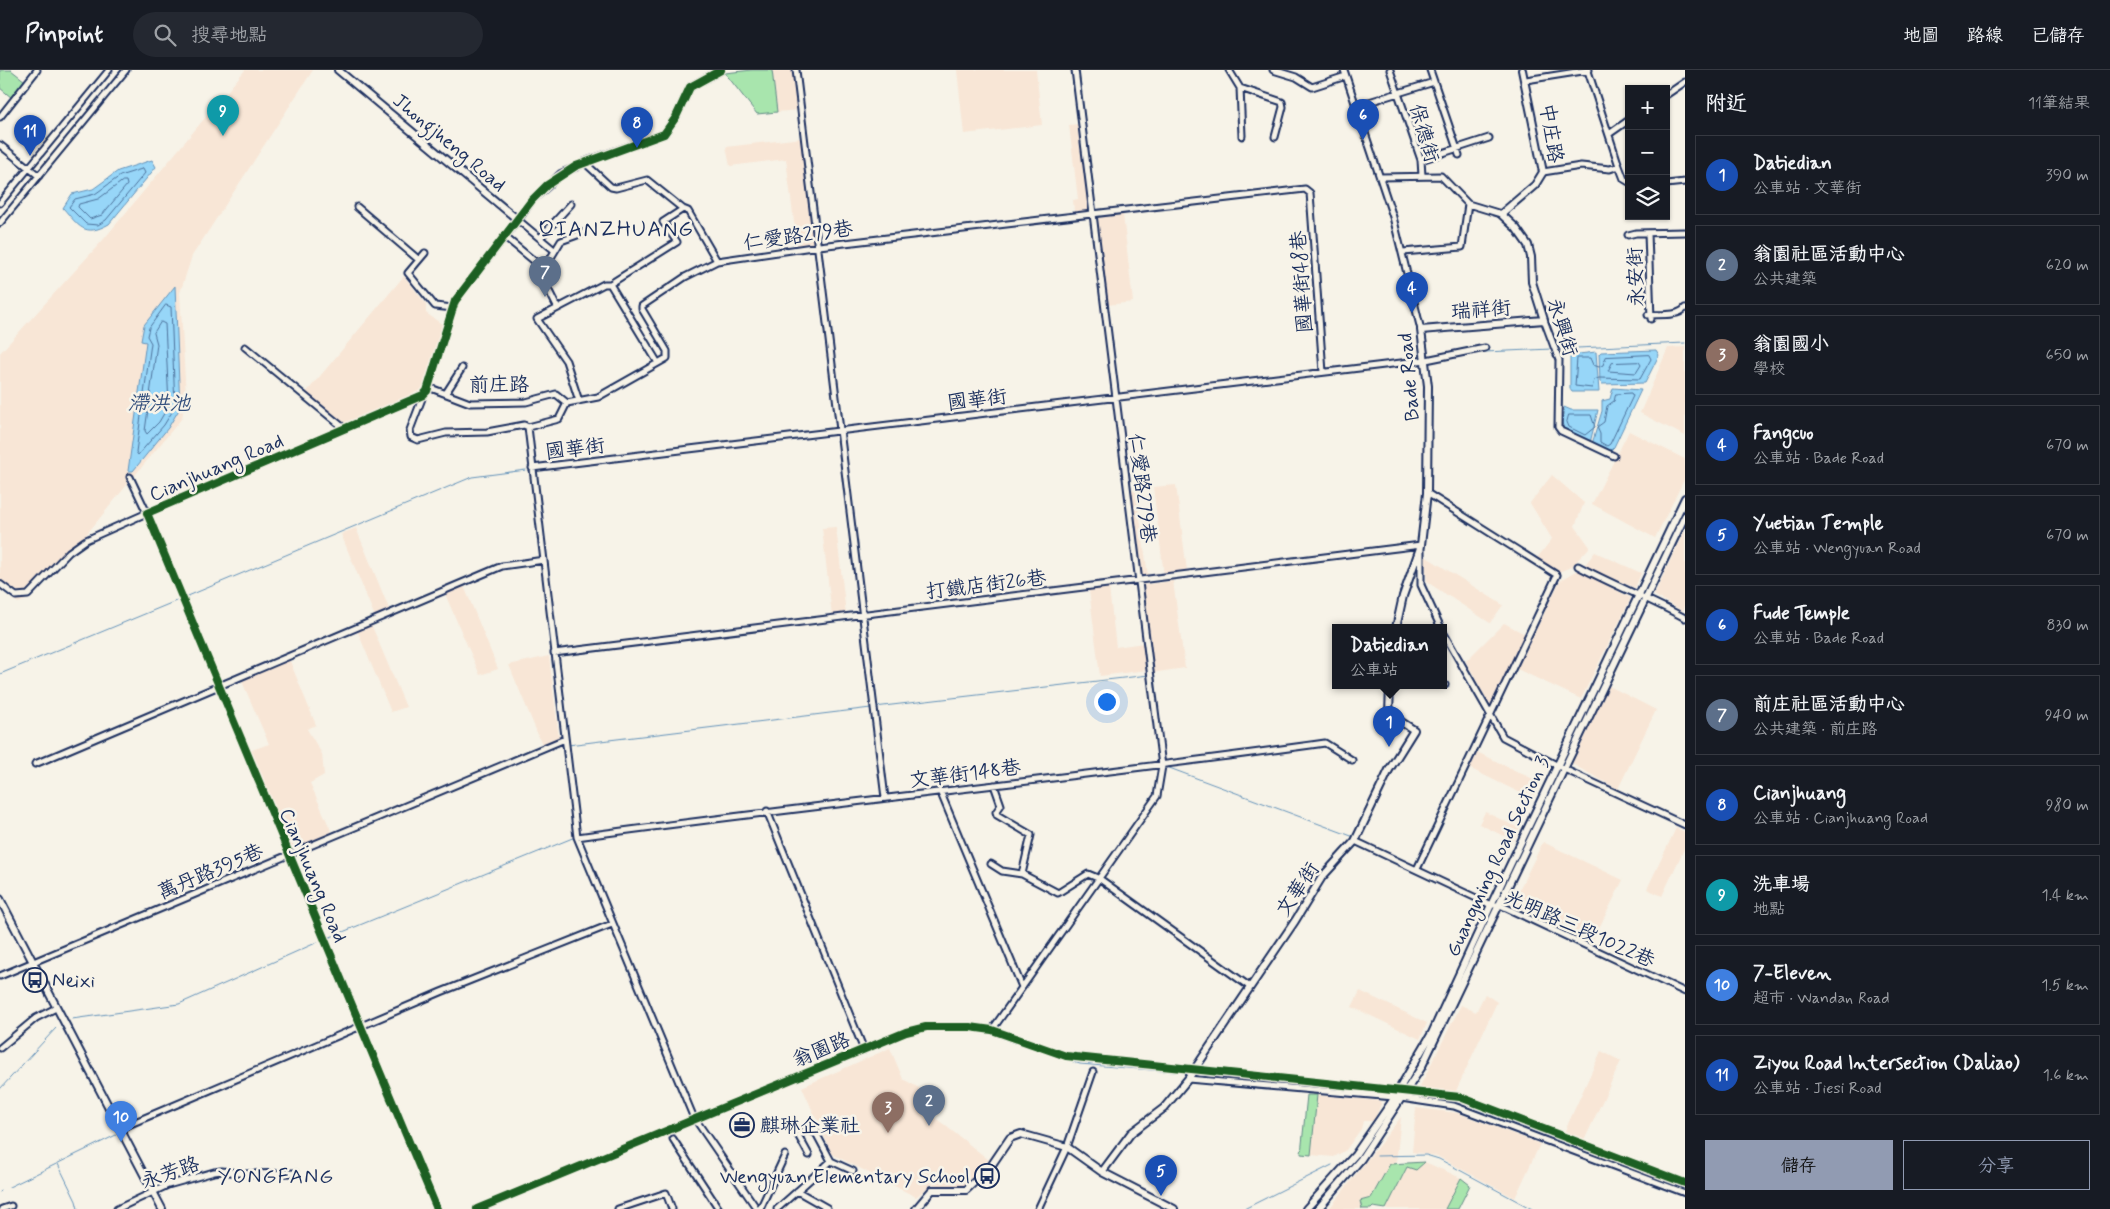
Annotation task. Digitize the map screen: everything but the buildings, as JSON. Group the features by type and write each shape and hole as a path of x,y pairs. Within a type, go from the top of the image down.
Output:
{"street":[{"path":"0,116 37,70"},
{"path":"0,203 109,70"},
{"path":"0,223 126,70"},
{"name":"Jhongjheng Road","path":"338,70 518,220"},
{"path":"610,284 658,363 598,397 568,403 559,418 528,427 524,425 471,433 446,433 418,440 410,437 410,430 423,395 428,387 453,308 461,292 532,200 547,185 584,162 664,134 676,117 690,87 721,70"},
{"path":"796,70 885,798"},
{"name":"仁愛路279巷","path":"1075,70 1164,765"},
{"path":"1230,70 1240,88 1242,136"},
{"path":"1273,70 1296,77 1312,87 1345,73"},
{"name":"保德街","path":"1390,70 1421,160 1422,176"},
{"path":"1430,70 1459,155"},
{"name":"中庄路","path":"1502,214 1535,185 1543,172 1537,148 1526,80 1522,70"},
{"path":"1526,80 1589,70 1625,180"},
{"name":"Bade Road","path":"1345,73 1403,252 1407,279 1421,330 1426,360 1429,419 1427,493 1421,545 1421,585 1439,624"},
{"path":"1356,106 1434,82"},
{"path":"1670,92 1685,82"},
{"path":"1240,88 1282,102 1283,108 1275,137"},
{"path":"0,105 6,110"},
{"path":"1609,134 1625,123"},
{"path":"1421,160 1489,138"},
{"path":"0,145 39,176"},
{"path":"584,162 611,187 616,188 647,180 683,210 688,211 717,261"},
{"path":"1543,172 1582,166 1610,169 1619,166"},
{"path":"1380,177 1441,176 1468,204 1502,214"},
{"path":"1670,184 1685,182"},
{"name":"仁愛路279巷","path":"658,363 667,358 667,351 642,306 685,277 717,261 819,246 1309,190"},
{"name":"國華街48巷","path":"1309,190 1323,372"},
{"path":"540,238 571,204"},
{"path":"1403,252 1462,247 1468,204"},
{"path":"357,206 419,260"},
{"path":"579,402 566,360 537,319 604,284 610,284 677,242 663,222 683,210"},
{"name":"永興街","path":"1502,214 1516,228 1528,245 1531,257 1532,282 1559,360 1560,429 1614,456"},
{"path":"518,220 554,250"},
{"path":"1628,235 1685,232"},
{"path":"557,307 543,279 544,268 554,250 564,239 583,233"},
{"name":"永安街","path":"1648,234 1650,316 1675,314 1682,312 1685,308"},
{"path":"505,237 544,268"},
{"path":"425,252 408,273 435,306 453,308"},
{"name":"瑞祥街","path":"1421,330 1544,320"},
{"path":"245,347 345,429"},
{"name":"國華街","path":"532,468 1426,360 1485,348"},
{"path":"446,394 462,368"},
{"name":"前庄路","path":"428,387 470,404 526,402 556,394 568,403"},
{"name":"Cianjhuang Road","path":"423,395 147,514 437,1209"},
{"path":"528,427 576,835 696,1119 759,1209 785,1155"},
{"path":"0,584 16,596 28,595 69,552 86,540 147,514 130,477"},
{"path":"1418,868 1557,576 1427,493"},
{"name":"Guangming Road Section 3","path":"1318,1209 1361,1160 1422,1068 1500,905 1638,594 1685,498"},
{"name":"Guangming Road Section 3","path":"1306,1209 1355,1155 1394,1098 1432,1033 1491,905 1685,516"},
{"path":"1397,624 1403,596 1421,545"},
{"name":"打鐵店街26巷","path":"554,653 1421,545"},
{"path":"35,764 502,566 544,560"},
{"path":"1578,566 1609,583 1646,597 1685,618"},
{"path":"1447,639 1503,737 1561,767 1685,825"},
{"name":"文華街","path":"1194,1069 1322,877 1356,839 1389,770 1414,730 1389,714 1390,689"},
{"name":"萬丹路395巷","path":"0,976 566,740"},
{"name":"文華街148巷","path":"576,835 1164,765 1325,743 1352,760"},
{"path":"992,1030 1157,796 1164,765"},
{"path":"994,785 1001,806 996,812 997,815 1031,836 1022,874"},
{"path":"940,791 1022,987"},
{"path":"767,811 864,1050"},
{"path":"1356,839 1491,905"},
{"path":"991,864 1002,871 1022,874 1058,893 1088,874 1100,879 1250,987"},
{"path":"0,899 56,1008 122,1128 162,1209"},
{"name":"光明路三段1022巷","path":"1491,905 1500,905 1685,992"},
{"path":"122,1128 360,1026 612,924"},
{"path":"0,1048 36,1018 56,1008"},
{"name":"翁園路","path":"477,1209 906,1032 926,1026 992,1030 1066,1056 1408,1090 1460,1097 1685,1183"},
{"path":"1102,1172 1131,1133 1164,1108 1194,1069"},
{"path":"1038,1209 1066,1147 1093,1072"},
{"path":"1188,1079 1403,1098 1454,1106 1685,1193"},
{"path":"809,1155 798,1135 807,1130 816,1133 831,1161 853,1171"},
{"path":"916,1209 932,1190 961,1191 972,1186 991,1166 1010,1138 1021,1134 1066,1147 1102,1172 1174,1209"},
{"path":"673,1139 719,1209"},
{"path":"777,1209 831,1161"},
{"name":"永芳路","path":"117,1209 153,1191 183,1180 222,1171 246,1174 295,1173"},
{"path":"798,1191 827,1208"},
{"path":"618,1209 666,1194 672,1209"},
{"path":"2,1209 11,1206"}],"shaded area":[{"path":"245,70 313,70 192,256 180,293 186,397 182,418 58,569 29,599 18,603 0,587 0,353 103,240"},
{"path":"772,70 793,70 798,110 777,112"},
{"path":"957,70 1036,70 1042,125 964,134"},
{"path":"1079,124 1090,210 1074,212 1073,200 1078,199 1069,125"},
{"path":"802,138 816,244 797,246 786,159 730,166 726,147"},
{"path":"1123,215 1133,302 1108,305 1097,218"},
{"path":"404,276 426,304 426,313 446,327 426,387 416,398 346,428 305,394"},
{"path":"1685,347 1685,436 1640,413 1668,348"},
{"path":"1629,431 1685,459 1685,478 1655,538 1592,504"},
{"path":"1552,475 1584,503 1575,526 1590,547 1571,567 1556,573 1537,558 1552,539 1530,503"},
{"path":"1176,485 1187,571 1164,575 1153,487"},
{"path":"1136,489 1148,576 1139,577 1129,490"},
{"path":"836,527 846,614 832,616 822,528"},
{"path":"356,528 390,611 375,617 341,534"},
{"path":"1685,530 1685,604 1682,611 1654,595"},
{"path":"1595,552 1641,573 1635,588 1584,566"},
{"path":"1425,556 1503,605 1490,623 1427,582"},
{"path":"1578,570 1631,598 1581,699 1517,669 1560,581"},
{"path":"1173,581 1185,668 1151,673 1141,585"},
{"path":"464,586 498,669 480,675 445,594"},
{"path":"1109,588 1116,647 1144,643 1147,670 1100,676 1089,590"},
{"path":"1504,623 1525,634 1490,706 1466,661"},
{"path":"371,624 406,707 391,712 357,630"},
{"path":"549,656 559,738 543,747 509,665"},
{"path":"289,659 316,725 307,729 322,754 324,775 310,783 333,835 291,854 249,751 269,744 241,679"},
{"path":"1609,686 1656,710 1618,789 1572,764"},
{"path":"1477,752 1541,783 1533,799 1469,768"},
{"path":"1485,812 1519,828 1514,841 1479,824"},
{"path":"1676,828 1685,832 1685,847 1662,896 1647,889"},
{"path":"1543,842 1623,880 1592,942 1512,904"},
{"path":"1360,991 1427,1023 1420,1039 1352,1007"},
{"path":"1485,994 1497,1002 1456,1091 1423,1090 1419,1088 1461,1005 1476,1012"},
{"path":"890,1048 903,1079 919,1088 928,1112 989,1160 962,1188 932,1184 916,1197 832,1154 802,1087"},
{"path":"1601,1051 1621,1061 1583,1143 1563,1135"},
{"path":"1317,1095 1380,1101 1381,1104 1374,1121 1363,1121 1361,1129 1346,1150 1334,1157 1311,1155"},
{"path":"1416,1108 1458,1113 1540,1144 1515,1198 1437,1156 1412,1152"},
{"path":"1401,1117 1396,1164 1390,1165 1371,1198 1360,1201 1362,1209 1329,1209"},
{"path":"1425,1162 1461,1178 1445,1209 1386,1209 1407,1167 1416,1170"}],"green space":[{"path":"0,70 11,70 25,81 12,98 0,88"},
{"path":"772,70 777,112 757,114 725,73"},
{"path":"1307,1095 1317,1095 1311,1155 1301,1154"},
{"path":"1425,1162 1416,1170 1407,1167 1386,1209 1373,1207 1371,1209 1362,1209 1360,1201 1371,1198 1390,1164"},
{"path":"1461,1178 1470,1185 1458,1209 1445,1209"}],"water":[{"path":"152,160 156,167 109,224 94,230 88,230 78,225 63,208 72,194 93,189 118,171"},
{"name":"滯洪池","path":"175,286 180,408 168,428 133,471 128,471 146,342 141,341 144,325"},
{"path":"1656,350 1659,355 1645,383 1602,384 1600,382 1599,354 1601,352"},
{"path":"1596,352 1599,392 1572,392 1570,389 1570,355"},
{"path":"1613,388 1641,390 1614,447 1610,451 1592,444 1602,411 1602,401 1610,399"},
{"path":"1564,407 1571,410 1598,410 1590,443 1565,431 1562,423"}],"waterway":[{"path":"1556,349 1685,343"},
{"path":"1485,352 1552,349"},
{"path":"188,596 472,477 526,470"},
{"path":"0,674 176,601"},
{"path":"875,707 1149,675"},
{"path":"568,745 871,708"},
{"path":"1164,766 1354,837"},
{"path":"574,794 579,832"},
{"path":"328,938 575,837"},
{"path":"1359,840 1387,854"},
{"path":"72,1019 179,1004 318,942"},
{"path":"0,1089 56,1028"},
{"path":"982,1031 1014,1043"},
{"path":"706,1119 894,1040"},
{"path":"1035,1050 1080,1064 1186,1073"},
{"path":"1196,1074 1389,1093"},
{"path":"1417,1095 1436,1097"},
{"path":"1455,1099 1481,1111 1685,1188"},
{"path":"653,1141 695,1124"},
{"path":"9,1187 116,1135"},
{"path":"1377,1156 1426,1155 1439,1159 1532,1209"},
{"path":"58,1164 78,1209"},
{"path":"1244,1209 1332,1165"},
{"path":"489,1209 540,1188"}],"cycle path":[{"path":"437,1209 147,513 423,395 427,391 455,301 532,200 547,185 576,166 664,134 676,117 690,87 721,70"},
{"path":"477,1209 906,1032 926,1027 970,1027 992,1030 1066,1056 1460,1097 1685,1183"}],"place":[{"name":"洗車場","path":"223,136"},
{"name":"Fude Temple","path":"1363,140"},
{"name":"Cianjhuang","path":"637,148"},
{"name":"Ziyou Road Intersection (Daliao)","path":"30,156"},
{"name":"前庄社區活動中心","path":"545,297"},
{"name":"Fangcuo","path":"1412,313"},
{"name":"Datiedian","path":"1389,747"},
{"name":"Neixi","path":"35,980"},
{"name":"麒琳企業社","path":"742,1125"},
{"name":"翁園社區活動中心","path":"929,1126"},
{"name":"翁園國小","path":"888,1133"},
{"name":"7-Eleven","path":"121,1142"},
{"name":"Wengyuan Elementary School","path":"987,1176"},
{"name":"Yuetian Temple","path":"1161,1196"}],"district":[{"name":"QIANZHUANG","path":"616,228"},
{"name":"YONGFANG","path":"276,1176"}]}
